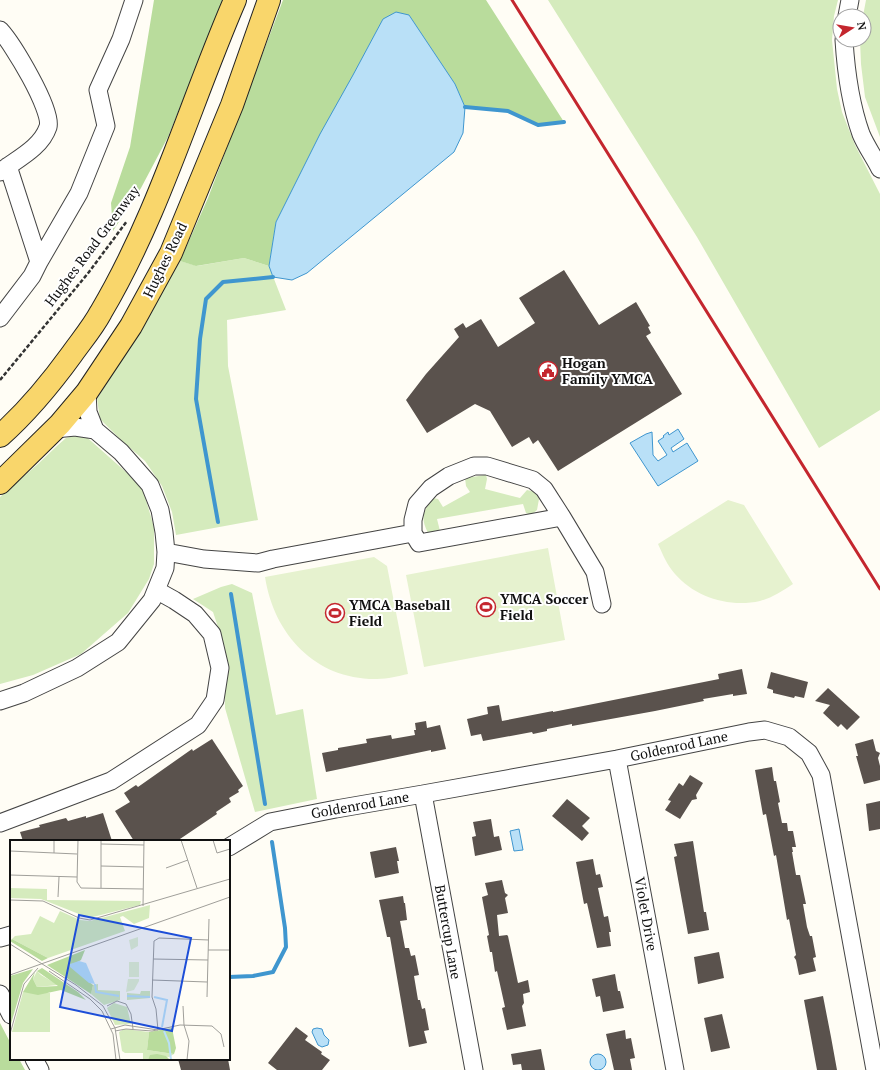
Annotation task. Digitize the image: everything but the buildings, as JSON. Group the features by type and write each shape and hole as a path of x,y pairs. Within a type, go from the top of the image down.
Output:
{"main road":[{"path":"0,436 60,371 101,313 129,262 174,157 214,49 235,0"},
{"name":"Hughes Road","path":"0,483 55,429 87,392 131,326 171,253 232,105 269,0"}],"street":[{"path":"0,318 32,276 79,193 106,126 98,90 121,39 134,0"},
{"path":"0,30 19,58 40,95 47,111 49,126 41,140 24,156 4,169 39,262"},
{"path":"844,48 845,64 854,112 862,135 880,169"},
{"path":"0,701 24,693 77,668 118,642 152,600 165,568 166,552 164,532 160,510 150,485 120,452 95,430 88,412 87,392"},
{"path":"55,429 75,427 95,430"},
{"path":"562,517 419,543 413,533 413,520 418,504 431,488 449,476 474,466 487,466 533,480 544,489 562,517 595,572 602,604"},
{"path":"166,552 204,559 258,563 413,533"},
{"path":"0,823 111,781 198,725 215,700 220,668 212,634 195,614 156,590"},
{"name":"Goldenrod Lane","path":"230,846 270,822 336,809 617,759 749,732 765,730 789,737 809,753 821,775 874,1027 875,1070"},
{"name":"Violet Drive","path":"617,759 675,1070"},
{"name":"Buttercup Lane","path":"423,794 474,1070"},
{"path":"0,938 10,935"},
{"path":"0,994 10,1013"},
{"path":"35,1060 40,1070"}],"path":[{"name":"Hughes Road Greenway","path":"0,380 88,272 128,220"}],"green space":[{"path":"154,0 223,0 168,137 141,188 113,231 111,203 130,147"},
{"path":"283,0 486,0 564,122 538,125 508,111 465,107 455,84 409,15 383,19 276,222 269,266 244,258 196,266 180,261 208,198"},
{"path":"548,0 838,0 836,8 832,8 832,48 837,89 842,112 855,145 880,194 880,410 819,448 697,237"},
{"path":"866,0 880,0 880,137 865,97 861,64 860,48 872,48 872,8 864,8"},
{"path":"244,258 269,266 286,310 227,320 228,366 258,520 176,535 172,512 162,486 145,461 100,419 97,399 134,340 180,261 197,266"},
{"path":"82,433 126,472 143,490 154,527 154,564 149,579 128,613 81,654 33,675 0,684 0,497 66,438"},
{"path":"486,475 487,479 485,489 520,498 527,490 535,492 539,499 537,510 531,515 526,513 523,504 437,519 440,531 428,533 423,519 425,511 433,498 438,499 443,507 470,492 466,486 465,478"},
{"path":"728,500 744,505 793,584 764,600 748,603 725,602 713,599 692,589 672,571 658,544"},
{"name":"YMCA Soccer Field","path":"548,548 565,640 424,667 406,575"},
{"name":"YMCA Baseball Field","path":"374,557 387,566 408,674 381,679 355,677 335,672 317,662 302,650 288,635 278,618 270,598 265,577"},
{"path":"232,584 252,593 276,715 303,709 317,799 255,812 225,708 225,648 213,612 193,599"},
{"path":"0,1023 10,1042 10,1060 20,1060 25,1070 0,1070"}],"water":[{"path":"396,12 409,15 455,84 465,107 463,133 454,152 307,273 292,280 273,277 269,266 276,222 320,134 383,19"},
{"path":"678,429 684,439 671,448 673,452 687,443 698,461 658,486 630,443 652,432 653,455 658,461 667,455 658,441 668,432 669,435"},
{"path":"519,829 523,850 514,851 510,831"},
{"path":"313,1029 322,1029 324,1035 329,1040 328,1045 322,1047 318,1045 312,1032"},
{"path":"598,1054 605,1059 606,1062 601,1069 598,1070 591,1065 590,1062 595,1055"}],"waterway":[{"path":"465,107 508,111 538,125 564,122"},
{"path":"218,522 196,399 200,339 206,299 223,282 273,277"},
{"path":"231,594 265,804"},
{"path":"230,977 253,976 273,972 286,947 285,928 272,842"}],"railway":[{"path":"512,0 880,589"}],"place":[{"name":"Hogan Family YMCA","path":"548,371"},
{"name":"YMCA Soccer Field","path":"486,607"},
{"name":"YMCA Baseball Field","path":"335,613"}]}
